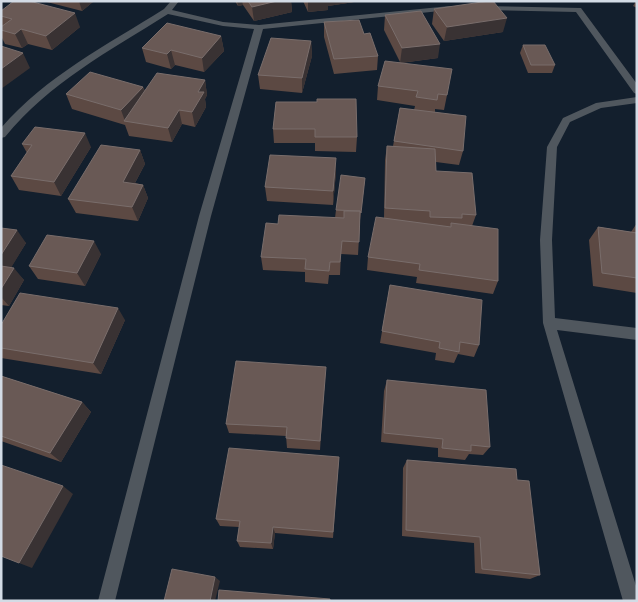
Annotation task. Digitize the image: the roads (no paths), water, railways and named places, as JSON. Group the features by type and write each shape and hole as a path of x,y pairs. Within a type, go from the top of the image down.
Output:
{"street":[{"path":"1,136 13,119 49,87 86,60 167,12 175,1"},
{"path":"571,1 637,91"},
{"path":"167,12 223,24 259,27 456,8"},
{"path":"474,8 578,10"},
{"path":"106,601 205,216 259,27"},
{"path":"633,599 549,323 546,240 552,147 566,120 599,105 637,100"},
{"path":"549,323 637,334"}]}
